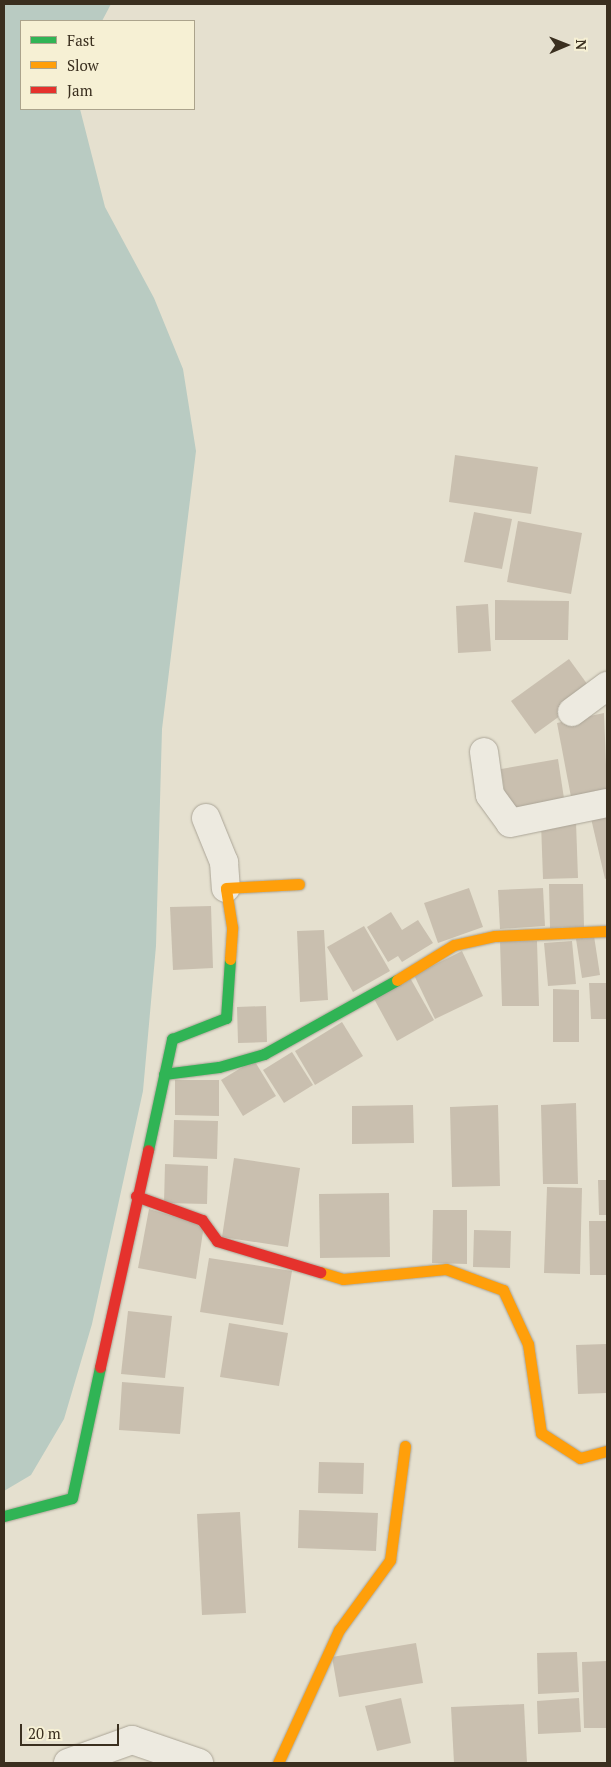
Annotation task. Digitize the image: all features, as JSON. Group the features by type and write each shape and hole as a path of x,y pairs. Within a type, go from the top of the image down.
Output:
{"street":[{"path":"572,712 607,686"},
{"path":"484,752 490,796 510,822 607,803"},
{"path":"4,1516 72,1498 136,1196 172,1039 226,1018 232,927 224,862 206,818"},
{"path":"226,888 299,884"},
{"path":"164,1074 219,1067 264,1054 350,1010 454,945 495,936 607,931"},
{"path":"136,1196 202,1220 217,1241 343,1279 446,1269 503,1290 528,1344 541,1433 580,1458 607,1451"},
{"path":"278,1763 339,1630 390,1560 404,1446"},
{"path":"68,1763 132,1740 199,1763"}],"shaded area":[{"path":"4,4 111,4 103,20 20,20 20,110 80,110 105,207 154,298 183,369 196,451 162,729 156,946 143,1091 92,1324 64,1419 31,1475 4,1491"}],"building":[{"path":"455,455 538,467 531,514 449,502"},
{"path":"474,512 512,519 502,569 464,562"},
{"path":"518,521 582,533 571,594 507,582"},
{"path":"495,600 569,601 568,640 495,640"},
{"path":"488,604 491,651 458,653 456,606"},
{"path":"569,659 593,692 535,734 511,701"},
{"path":"604,713 607,790 571,797 557,723"},
{"path":"558,759 565,805 508,814 501,769"},
{"path":"607,810 607,878 605,879 590,814"},
{"path":"576,822 578,878 543,879 541,823"},
{"path":"549,884 583,884 584,927 550,928"},
{"path":"469,888 483,927 438,943 424,903"},
{"path":"543,888 545,926 500,929 498,890"},
{"path":"211,906 213,968 173,970 170,907"},
{"path":"391,912 402,930 418,920 433,943 402,962 398,956 388,962 367,927"},
{"path":"364,926 390,971 353,992 327,947"},
{"path":"324,930 328,1000 300,1002 297,931"},
{"path":"594,936 600,975 582,978 576,939"},
{"path":"500,941 537,941 539,1006 502,1006"},
{"path":"572,941 576,984 548,986 544,943"},
{"path":"462,951 483,996 435,1019 414,975"},
{"path":"409,976 434,1020 397,1041 373,997"},
{"path":"589,983 607,983 607,1019 591,1019"},
{"path":"553,989 579,990 579,1042 553,1042"},
{"path":"266,1006 267,1042 238,1043 237,1007"},
{"path":"342,1022 363,1056 315,1085 295,1051"},
{"path":"292,1052 313,1085 284,1103 263,1070"},
{"path":"254,1060 276,1096 243,1116 221,1080"},
{"path":"175,1080 219,1080 219,1116 175,1115"},
{"path":"576,1103 578,1184 543,1184 541,1105"},
{"path":"413,1105 414,1143 352,1144 352,1106"},
{"path":"498,1105 500,1186 452,1187 450,1107"},
{"path":"174,1120 218,1121 217,1159 173,1157"},
{"path":"234,1158 300,1168 288,1247 222,1237"},
{"path":"165,1164 208,1166 207,1204 164,1203"},
{"path":"598,1180 607,1180 607,1215 599,1215"},
{"path":"547,1187 582,1188 580,1274 544,1273"},
{"path":"389,1193 390,1257 320,1258 319,1194"},
{"path":"149,1209 204,1225 196,1279 138,1268"},
{"path":"433,1210 467,1210 467,1264 432,1263"},
{"path":"589,1221 607,1221 607,1275 590,1275"},
{"path":"474,1230 511,1231 510,1268 473,1267"},
{"path":"209,1258 292,1271 283,1325 200,1312"},
{"path":"128,1311 172,1316 165,1378 121,1374"},
{"path":"229,1323 288,1333 279,1386 220,1377"},
{"path":"606,1344 607,1393 578,1394 576,1345"},
{"path":"122,1382 184,1387 180,1434 119,1430"},
{"path":"319,1462 364,1463 363,1494 318,1493"},
{"path":"299,1510 378,1513 376,1551 298,1548"},
{"path":"240,1512 246,1613 202,1615 197,1514"},
{"path":"416,1643 423,1683 339,1697 332,1657"},
{"path":"577,1652 579,1692 538,1694 537,1653"},
{"path":"607,1661 607,1728 584,1728 582,1662"},
{"path":"401,1698 411,1743 377,1751 365,1706"},
{"path":"579,1698 581,1732 538,1734 537,1701"},
{"path":"524,1704 527,1763 454,1763 451,1707"}],"traffic: fast":[{"path":"148,1150 172,1039 226,1018 230,959"},
{"path":"164,1074 219,1067 264,1054 397,980"},
{"path":"4,1516 72,1498 100,1367"}],"traffic: slow":[{"path":"230,959 232,927 226,888 299,884"},
{"path":"397,980 454,945 495,936 607,931"},
{"path":"320,1272 343,1279 446,1269 503,1290 528,1344 541,1433 580,1458 607,1451"},
{"path":"278,1763 339,1630 390,1560 405,1446"}],"traffic: jam":[{"path":"100,1367 148,1150"},
{"path":"136,1196 202,1220 217,1241 320,1272"}]}
